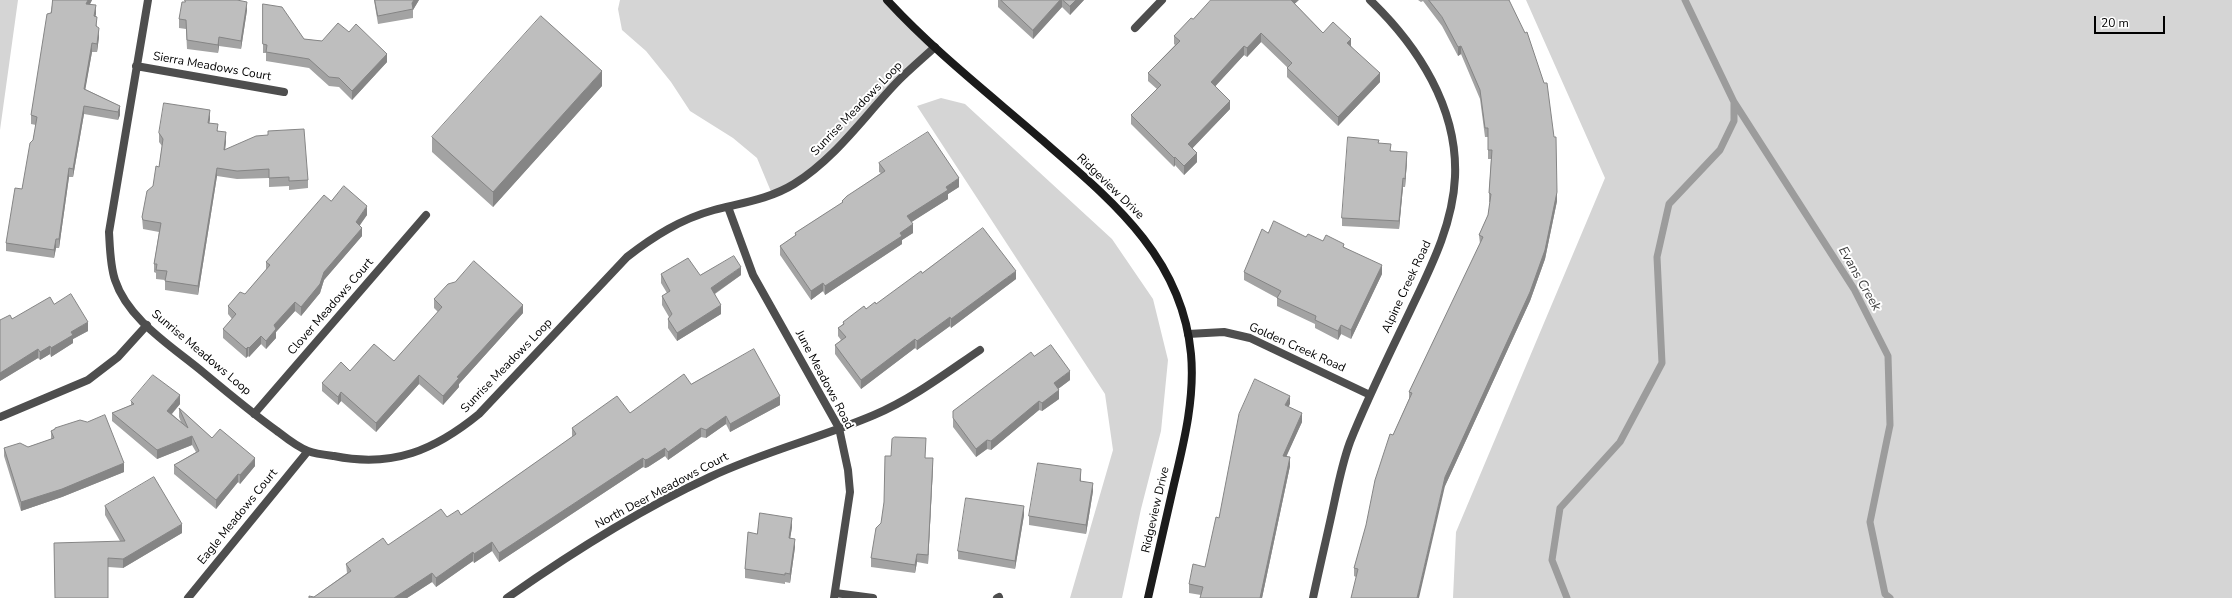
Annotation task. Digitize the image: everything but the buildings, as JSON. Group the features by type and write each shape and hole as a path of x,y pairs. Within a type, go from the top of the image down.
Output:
{"street":[{"name":"Sunrise Meadows Loop","path":"148,0 109,232 110,256 115,280 125,301 147,325 254,414 308,451 342,458 369,460 399,458 431,447 456,433 479,414 627,257 654,236 684,221 772,194 793,184 823,164 845,142 899,80 935,48"},
{"name":"Ridgeview Drive","path":"887,0 935,48 1097,188 1135,226 1161,263 1173,285 1183,310 1188,334 1191,355 1191,377 1186,426 1148,598"},
{"path":"1135,28 1162,0"},
{"name":"Alpine Creek Road","path":"1313,598 1342,467 1349,444 1370,395 1439,250 1450,210 1455,177 1452,138 1443,105 1428,72 1410,43 1391,20 1370,0"},
{"name":"Sierra Meadows Court","path":"136,66 284,92"},
{"name":"June Meadows Road","path":"728,208 753,275 838,428 848,470 850,492 834,595"},
{"name":"Clover Meadows Court","path":"254,414 426,215"},
{"path":"0,418 88,380 118,357 147,325"},
{"name":"Golden Creek Road","path":"1188,334 1224,332 1250,338 1370,395"},
{"name":"North Deer Meadows Court","path":"508,598 604,534 709,478 745,462 875,415 912,396 980,350"},
{"name":"Eagle Meadows Court","path":"188,598 308,451"},
{"path":"834,595 873,598"}],"shaded area":[{"path":"0,0 18,0 0,130"},
{"path":"620,0 887,0 935,47 823,164 772,194 757,158 733,138 690,111 671,82 646,51 622,30 618,9"},
{"path":"1526,0 2232,0 2232,598 1453,598 1456,532 1605,178"},
{"path":"941,98 965,104 1112,239 1153,299 1168,360 1161,431 1141,509 1122,598 1070,598 1113,450 1105,394 917,106"}],"waterway":[{"name":"Evans Creek","path":"1685,0 1734,102 1854,289 1888,356 1890,425 1870,522 1885,594 1890,598"},
{"path":"1567,598 1552,560 1560,508 1620,442 1662,363 1657,257 1669,204 1720,150 1734,121 1734,102"}]}
